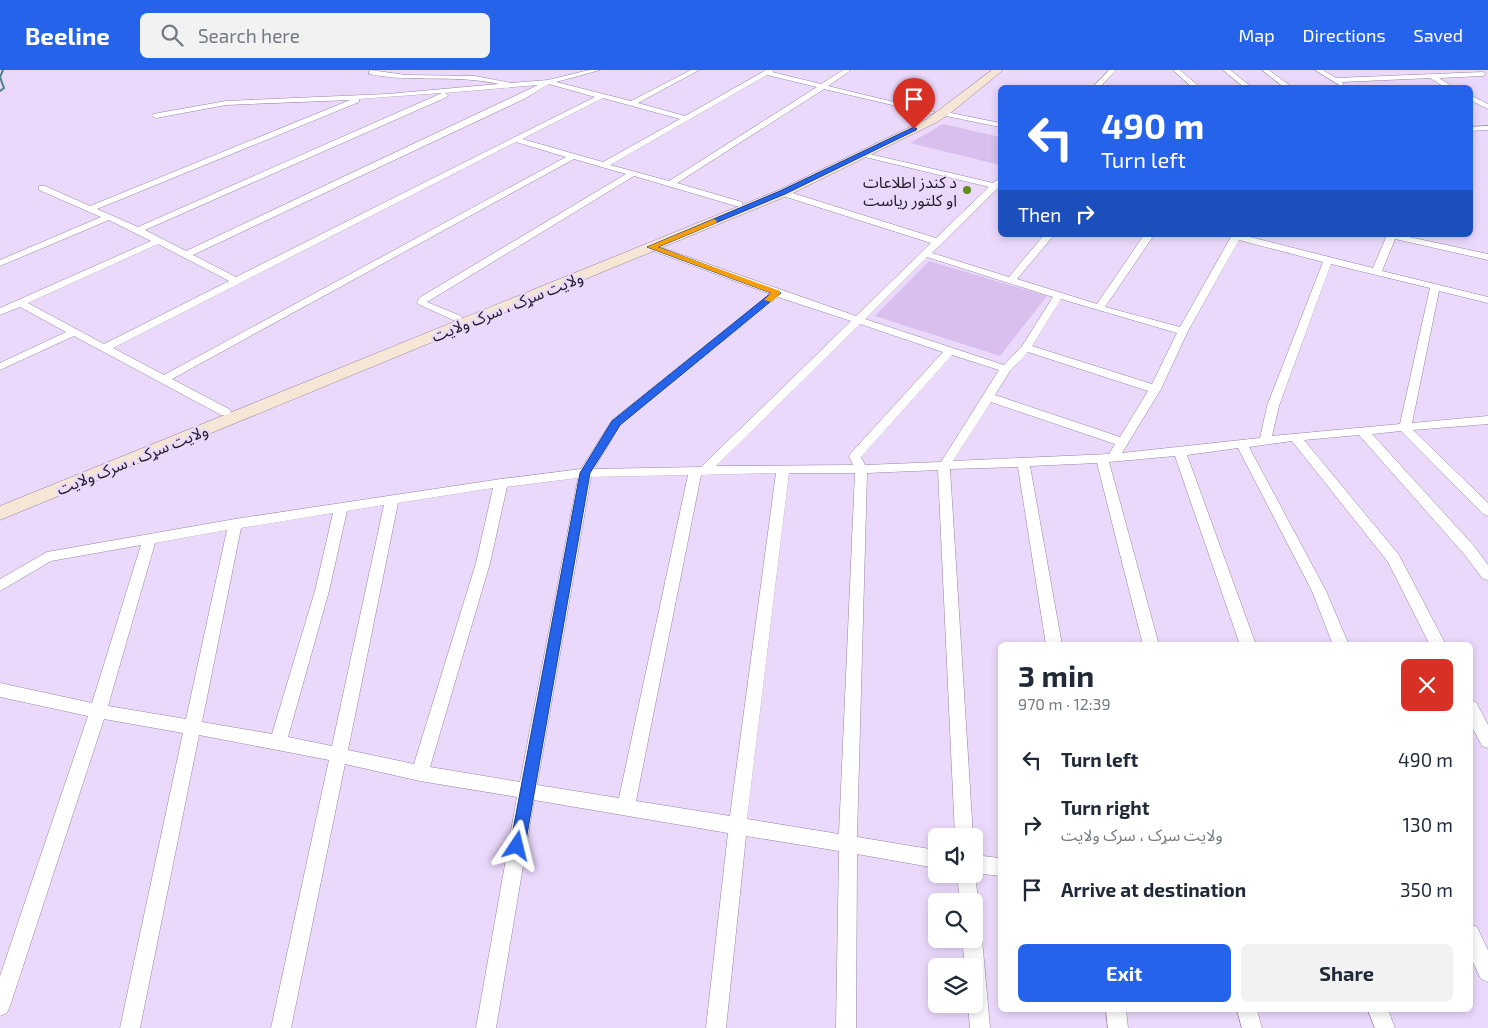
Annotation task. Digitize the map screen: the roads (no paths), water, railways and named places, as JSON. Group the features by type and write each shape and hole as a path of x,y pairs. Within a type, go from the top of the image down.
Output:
{"main road":[{"name":"ولایت سړک ، سرک ولایت","path":"0,503 739,204 937,113 987,70"},
{"name":"ولایت سړک ، سرک ولایت","path":"0,513 783,193 864,154 937,113 998,70"}],"street":[{"path":"374,70 371,73 400,75 453,72 480,74 494,76 510,85"},
{"path":"156,116 226,103 452,91 548,82 597,70"},
{"path":"631,104 696,70"},
{"path":"670,184 848,70"},
{"path":"1098,85 1113,70"},
{"path":"1176,70 1186,81 1193,85"},
{"path":"1226,70 1246,85"},
{"path":"1265,70 1286,85"},
{"path":"1318,70 1342,85"},
{"path":"1372,70 1396,85"},
{"path":"1407,70 1418,76"},
{"path":"1460,70 1468,74"},
{"path":"602,166 768,72 822,87 998,125"},
{"path":"428,87 429,73"},
{"path":"1334,80 1483,74"},
{"path":"397,82 400,75"},
{"path":"1431,76 1447,85"},
{"path":"187,254 521,97 548,82 686,118"},
{"path":"138,230 452,91"},
{"path":"90,209 364,96"},
{"path":"106,347 600,97"},
{"path":"1473,100 1488,108"},
{"path":"1473,129 1488,128"},
{"path":"516,140 739,204"},
{"path":"864,154 997,184"},
{"path":"165,379 574,156"},
{"path":"456,318 424,304 423,300 632,174"},
{"path":"626,806 700,471 997,184"},
{"path":"42,188 160,240 236,281"},
{"path":"783,193 938,242"},
{"path":"0,263 109,218"},
{"path":"1010,281 1047,237"},
{"path":"1099,308 1148,237"},
{"path":"1107,458 1122,442 1155,389 1183,331 1236,237"},
{"path":"1241,237 1488,300"},
{"path":"1378,271 1392,237"},
{"path":"1397,237 1488,257"},
{"path":"0,312 160,240"},
{"path":"651,247 777,293 1006,369"},
{"path":"926,254 1058,296 1183,331"},
{"path":"1266,441 1273,406 1328,260"},
{"path":"1405,428 1435,286"},
{"path":"486,1028 526,791 585,473 616,423 777,293"},
{"path":"964,828 944,466 1006,369 1026,348 1058,296"},
{"path":"20,303 106,347 225,412"},
{"path":"0,367 74,332"},
{"path":"1026,348 1155,389"},
{"path":"846,1028 848,845 861,469 855,456 949,350"},
{"path":"989,397 1122,442"},
{"path":"0,586 47,557 235,524 501,483 585,473 782,468 861,469 1107,458 1180,452 1295,437 1486,423"},
{"path":"1405,428 1488,511"},
{"path":"1363,432 1469,550 1488,575"},
{"path":"1295,437 1394,559 1436,642"},
{"path":"1242,445 1319,590 1341,642"},
{"path":"1180,452 1247,642"},
{"path":"1107,458 1150,642"},
{"path":"1023,462 1053,642"},
{"path":"716,1028 738,824 782,468"},
{"path":"420,773 483,563 501,483"},
{"path":"281,1028 392,500"},
{"path":"278,742 322,591 340,509"},
{"path":"130,1028 235,524"},
{"path":"0,1006 98,711 149,540"},
{"path":"0,690 98,711 278,742 420,773 738,824 928,858"},
{"path":"1473,714 1482,734"},
{"path":"983,865 998,868"},
{"path":"1476,941 1488,972"},
{"path":"973,948 980,1028"},
{"path":"1116,1012 1118,1028"},
{"path":"1248,1012 1252,1028"},
{"path":"1379,1012 1385,1028"}],"waterway":[{"path":"0,91 4,88 0,77 3,70"}],"place":[{"name":"د کندز اطلاعات او کلتور ریاست","path":"967,190"}]}
